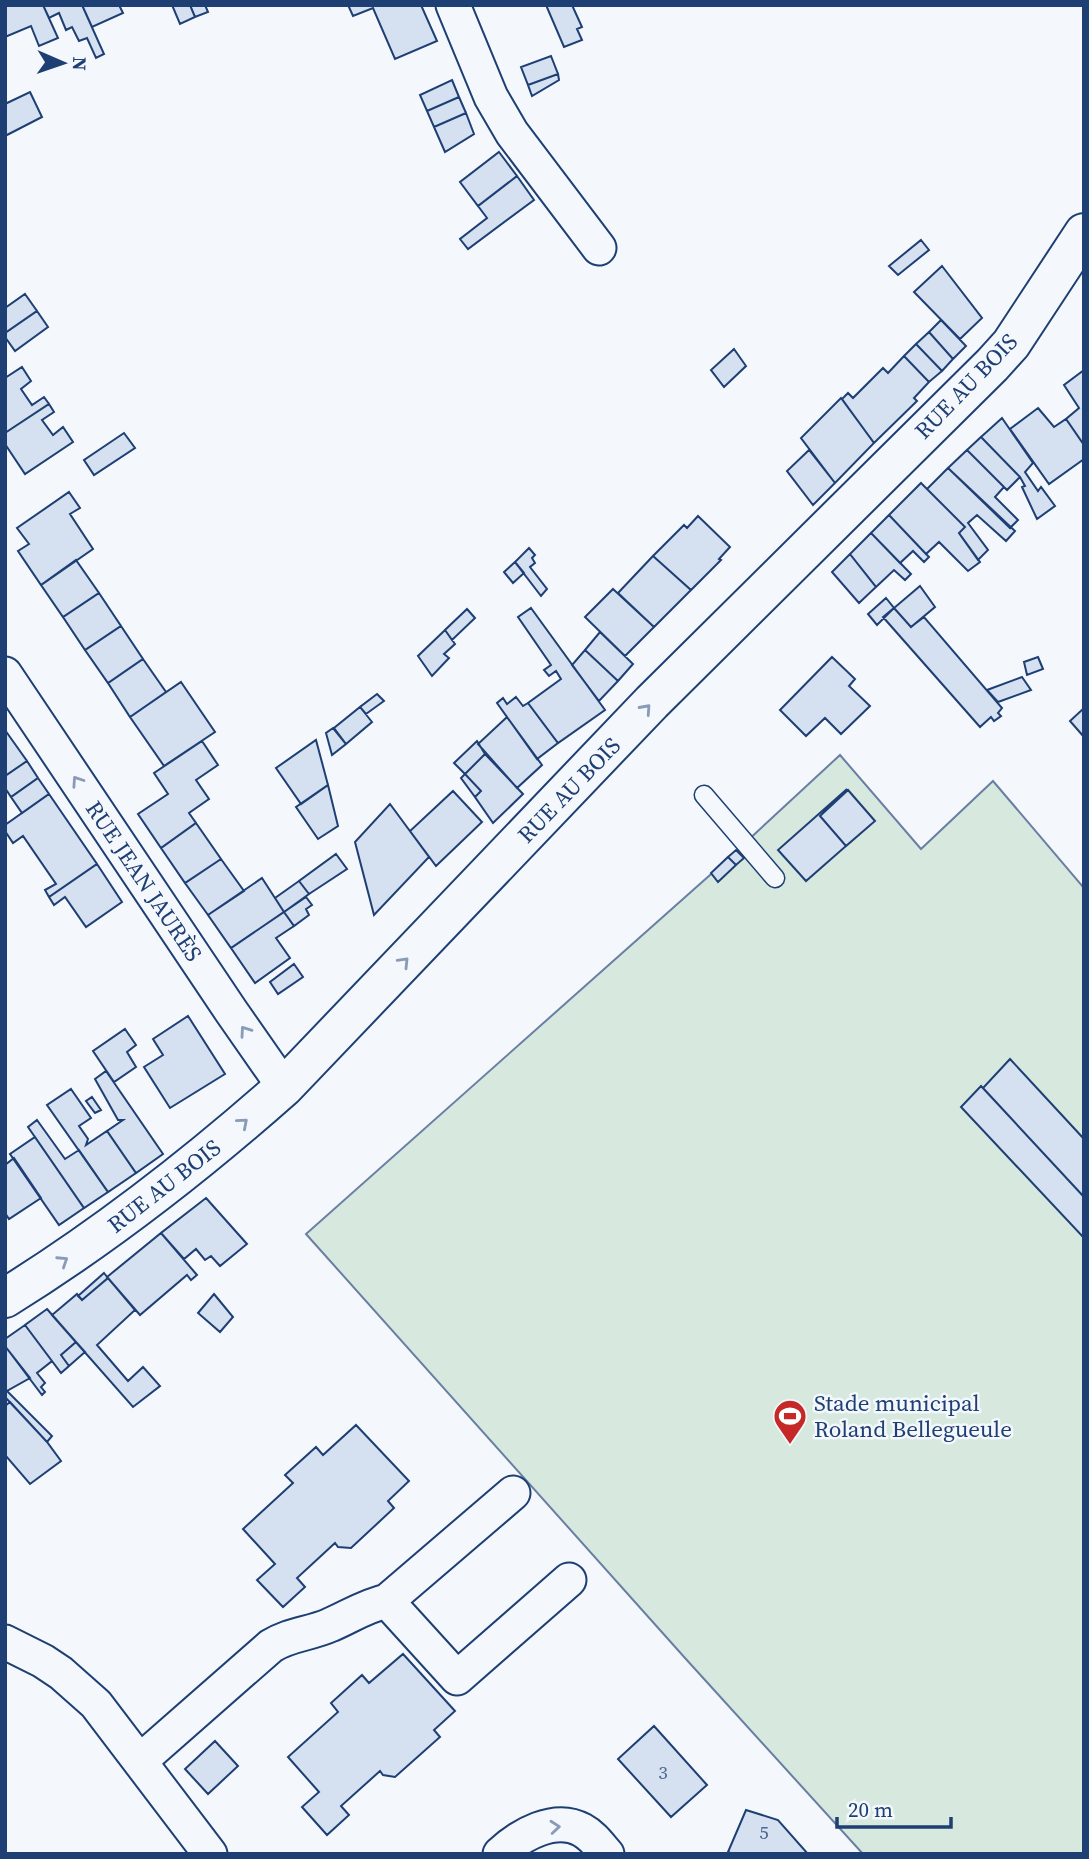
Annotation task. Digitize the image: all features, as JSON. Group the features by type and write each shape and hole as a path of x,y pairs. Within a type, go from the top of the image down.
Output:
{"main road":[{"name":"RUE AU BOIS","path":"5,1298 129,1215 284,1087 652,702 992,365 1011,344 1084,233"}],"street":[{"path":"453,5 491,97 512,133 599,248"},
{"name":"RUE JEAN JAURÈS","path":"5,674 230,1011 284,1087"},
{"path":"140,1760 271,1646 298,1633 329,1626 370,1605 387,1601 513,1493"},
{"path":"387,1601 457,1678 569,1580"},
{"path":"5,1642 43,1661 96,1704 210,1854"},
{"path":"500,1854 537,1829 554,1825 581,1829 607,1854"}],"lane":[{"path":"704,795 775,878"}],"shaded area":[{"name":"Stade municipal Roland Bellegueule","path":"840,755 921,849 993,781 1084,888 1084,1854 863,1854 306,1234 719,867"}],"building":[{"path":"5,5 43,5 58,38 39,46 31,26 5,37"},
{"path":"43,5 82,5 104,54 96,58 87,38 79,41 72,27 66,30 59,13 49,18"},
{"path":"82,5 119,5 123,13 92,27"},
{"path":"172,5 190,5 195,17 180,24"},
{"path":"190,5 205,5 208,12 195,17"},
{"path":"348,5 421,5 437,41 395,59 373,8 353,16"},
{"path":"546,5 572,5 582,27 577,29 582,40 564,47"},
{"path":"551,56 558,74 528,85 521,67"},
{"path":"558,74 559,80 532,96 528,85"},
{"path":"452,80 459,97 427,111 420,95"},
{"path":"30,92 42,117 5,136 5,104"},
{"path":"459,97 466,113 434,127 427,111"},
{"path":"466,113 474,134 445,152 434,127"},
{"path":"499,152 517,176 478,206 460,182"},
{"path":"517,176 534,200 468,249 460,239 487,218 478,206"},
{"path":"921,240 929,250 898,275 889,266"},
{"path":"942,266 982,318 960,339 914,292"},
{"path":"25,294 37,311 5,333 5,308"},
{"path":"37,311 48,327 15,351 5,333"},
{"path":"941,320 966,346 953,359 929,332"},
{"path":"929,332 953,359 942,371 916,344"},
{"path":"916,344 942,371 929,382 904,356"},
{"path":"734,349 746,366 724,387 711,370"},
{"path":"904,356 929,382 914,398 917,401 874,443 842,399 848,393 853,398 883,368 888,373"},
{"path":"22,367 31,381 21,389 32,405 44,397 49,404 5,433 5,378"},
{"path":"1084,370 1084,445 1066,419 1079,408 1064,385"},
{"path":"841,398 874,443 835,483 801,438"},
{"path":"49,404 54,412 42,420 53,435 63,427 73,442 25,474 5,444 5,433"},
{"path":"1038,408 1054,427 1066,419 1084,445 1084,459 1049,484 1010,429"},
{"path":"1002,418 1033,463 1025,472 1038,491 1041,487 1055,506 1037,519 1020,477 981,437"},
{"path":"124,433 135,448 94,475 84,460"},
{"path":"981,437 1020,477 1007,490 967,450"},
{"path":"809,450 835,483 813,505 787,471"},
{"path":"967,450 1004,487 995,497 1018,520 1010,528 948,468"},
{"path":"948,468 1015,531 1006,541 977,515 968,523 988,550 978,560 959,533 965,527 927,489"},
{"path":"921,483 965,527 959,533 980,562 968,571 939,542 926,554 889,515"},
{"path":"69,492 80,508 70,514 93,549 41,585 18,551 29,544 17,528"},
{"path":"889,515 929,557 924,562 913,551 900,563 871,533"},
{"path":"698,516 730,547 691,590 653,556 684,525 687,528"},
{"path":"871,533 911,574 905,580 894,570 876,587 850,554"},
{"path":"529,548 535,555 532,558 535,563 530,567 547,589 541,596 515,562"},
{"path":"850,554 876,587 859,603 832,572"},
{"path":"653,556 691,590 654,627 618,593"},
{"path":"76,560 99,593 63,617 41,585"},
{"path":"515,562 524,573 513,583 504,572"},
{"path":"920,586 935,607 911,627 894,608"},
{"path":"613,589 654,627 625,656 585,617"},
{"path":"99,593 121,626 85,650 63,617"},
{"path":"886,598 894,608 877,625 868,614"},
{"path":"531,608 605,710 558,743 528,703 561,679 556,671 549,676 544,670 551,665 518,617"},
{"path":"894,608 911,627 924,617 1002,708 998,713 1001,716 994,721 991,717 980,727 883,617"},
{"path":"467,609 475,618 452,640 445,630"},
{"path":"121,626 143,659 108,683 85,650"},
{"path":"445,630 455,644 444,654 449,658 432,676 418,656"},
{"path":"600,632 633,664 618,681 585,650"},
{"path":"585,650 618,681 599,701 572,665"},
{"path":"832,657 855,679 849,686 870,706 841,734 825,718 806,736 780,710"},
{"path":"1038,657 1043,669 1027,675 1024,662"},
{"path":"143,659 166,692 130,717 108,683"},
{"path":"1022,677 1031,690 998,702 987,690"},
{"path":"181,682 215,732 164,766 130,717"},
{"path":"377,694 384,701 366,714 360,707"},
{"path":"516,697 523,706 528,703 558,743 537,759 497,703 503,698 507,704"},
{"path":"360,707 372,722 346,744 334,728"},
{"path":"1084,708 1084,737 1070,721"},
{"path":"507,717 542,765 517,788 478,744"},
{"path":"333,728 346,744 332,755 326,733"},
{"path":"5,730 27,761 5,776"},
{"path":"316,740 328,785 301,804 276,768"},
{"path":"202,741 218,765 196,780 209,799 189,813 196,823 161,848 138,814 168,794 154,773"},
{"path":"477,741 485,754 465,774 454,763"},
{"path":"485,754 523,794 493,823 475,797 481,791 465,774"},
{"path":"27,761 38,778 11,797 5,788 5,776"},
{"path":"465,774 481,791 475,797 461,778"},
{"path":"38,778 49,794 22,813 11,797"},
{"path":"328,785 338,826 318,839 296,807"},
{"path":"847,789 820,816 846,846 806,881 778,850"},
{"path":"848,790 875,821 846,846 820,816"},
{"path":"453,791 482,822 436,866 410,831"},
{"path":"49,794 97,864 49,897 45,890 56,884 23,836 13,843 5,831 5,825"},
{"path":"390,804 429,857 374,915 355,842"},
{"path":"196,823 221,859 185,883 161,848"},
{"path":"736,850 744,858 736,865 728,857"},
{"path":"336,854 347,869 309,894 299,881"},
{"path":"728,857 736,865 718,882 711,873"},
{"path":"221,859 244,891 208,915 185,883"},
{"path":"97,864 122,902 86,927 65,897 54,905 49,897"},
{"path":"262,878 284,912 231,948 208,915"},
{"path":"299,881 309,894 284,912 275,898"},
{"path":"306,897 312,905 306,909 309,915 294,926 284,912"},
{"path":"284,912 294,926 276,938 290,958 255,983 231,948"},
{"path":"294,964 303,977 278,994 270,982"},
{"path":"188,1016 225,1074 170,1108 144,1067 163,1055 153,1039"},
{"path":"125,1029 136,1045 127,1052 136,1067 114,1082 93,1051"},
{"path":"1010,1059 1084,1139 1084,1197 983,1088"},
{"path":"106,1071 163,1154 136,1173 107,1131 123,1120 118,1120 95,1079"},
{"path":"981,1086 1084,1197 1084,1238 961,1107"},
{"path":"71,1089 91,1118 79,1126 88,1139 86,1145 107,1131 136,1173 108,1192 47,1105"},
{"path":"92,1097 101,1110 95,1113 86,1101"},
{"path":"37,1120 65,1159 79,1150 108,1192 84,1208 28,1127"},
{"path":"35,1137 84,1208 59,1225 10,1154"},
{"path":"14,1158 41,1198 9,1219 5,1213 5,1165"},
{"path":"206,1198 247,1244 220,1266 211,1256 205,1260 196,1249 184,1259 161,1233"},
{"path":"161,1233 197,1275 191,1280 187,1275 140,1315 107,1277"},
{"path":"104,1273 108,1278 82,1300 78,1296"},
{"path":"108,1278 135,1310 97,1345 128,1381 143,1367 160,1386 133,1407 52,1315 77,1294 82,1300"},
{"path":"214,1294 233,1317 220,1332 198,1313"},
{"path":"47,1309 76,1342 61,1355 69,1366 61,1373 25,1325"},
{"path":"25,1325 52,1361 37,1373 45,1383 41,1387 45,1392 42,1395 5,1346 5,1339"},
{"path":"76,1342 85,1352 69,1366 61,1355"},
{"path":"5,1346 30,1378 7,1391 52,1436 47,1442 5,1397"},
{"path":"10,1402 61,1461 30,1484 5,1455 5,1406"},
{"path":"356,1425 409,1481 388,1501 394,1508 351,1548 338,1547 335,1543 297,1578 305,1587 283,1607 257,1580 275,1564 243,1529 293,1483 285,1475 316,1447 323,1455"},
{"path":"403,1654 455,1711 434,1730 440,1737 395,1777 383,1775 380,1771 341,1806 349,1815 327,1835 302,1807 319,1792 288,1757 338,1712 331,1703 362,1675 369,1683"},
{"path":"654,1726 707,1785 671,1817 618,1759"},
{"path":"215,1741 238,1766 208,1794 185,1769"},
{"path":"746,1810 778,1820 808,1854 728,1852"}],"place":[{"name":"Stade municipal Roland Bellegueule","path":"790,1446"}]}
